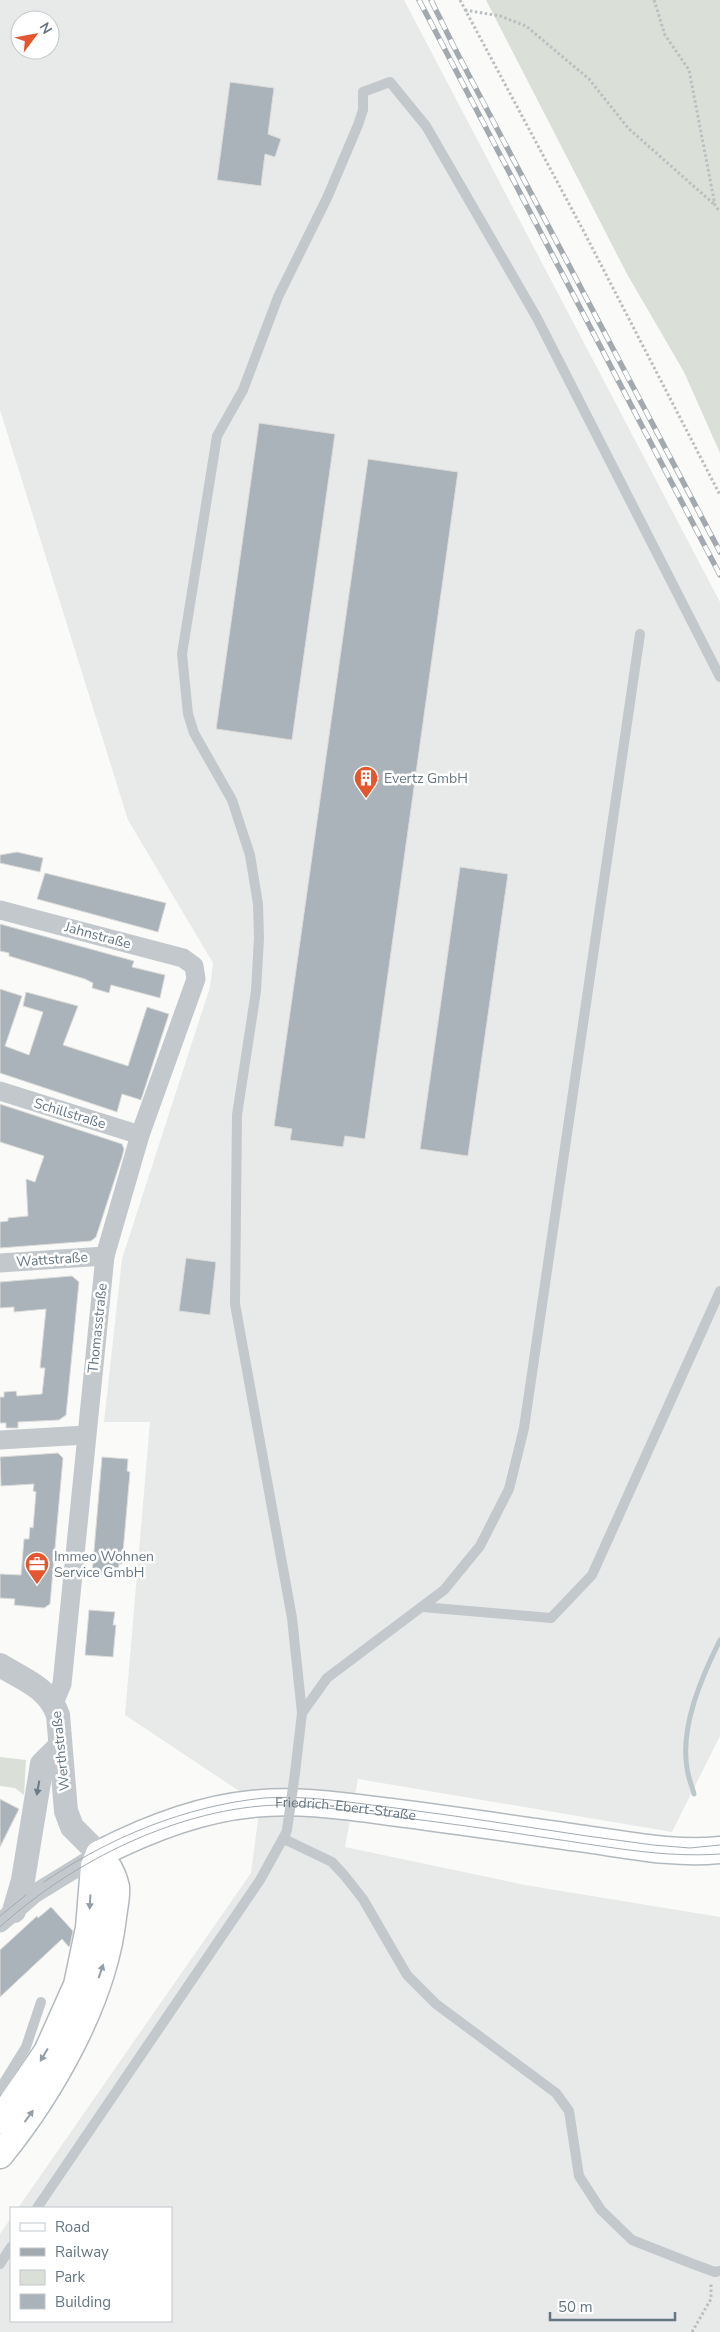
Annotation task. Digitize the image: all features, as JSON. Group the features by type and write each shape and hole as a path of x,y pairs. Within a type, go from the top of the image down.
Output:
{"main road":[{"name":"Friedrich-Ebert-Straße","path":"99,1854 132,1838 187,1818 230,1807 283,1801 320,1802 653,1850 703,1852 720,1850"},
{"path":"0,2120 47,2052 77,1985 89,1928 94,1866 99,1854"},
{"path":"0,2155 34,2109 63,2062 82,2026 103,1967 112,1932 116,1890 111,1870 99,1854"}],"street":[{"name":"Jahnstraße","path":"0,910 183,958 194,966"},
{"name":"Thomasstraße","path":"54,1702 62,1684 105,1256 140,1135 196,979 194,966"},
{"name":"Schillstraße","path":"0,1092 140,1135"},
{"name":"Wattstraße","path":"0,1263 105,1256"},
{"path":"0,1440 86,1435"},
{"name":"Werthstraße","path":"0,1665 47,1694 54,1702 58,1715 66,1811 72,1827 99,1854"},
{"path":"7,1917 22,1880 42,1764 60,1746"},
{"name":"Friedrich-Ebert-Straße","path":"7,1917 50,1884 99,1854"}],"lane":[{"path":"38,2207 255,1888 285,1834 295,1773 302,1713 292,1618 235,1304 237,1115 256,991 259,938 258,904 250,855 232,800 194,733 188,714 182,654 217,436 244,390 278,297 327,198 358,126 363,110 363,92 390,82 426,126 537,318 720,677"},
{"path":"302,1713 327,1678 444,1590 480,1546 509,1489 524,1428 640,634"},
{"path":"422,1607 551,1618 592,1575 720,1291"},
{"path":"285,1834 332,1862 344,1875 363,1899 407,1976 436,2004 556,2093 569,2112 579,2176 601,2210 632,2240 715,2270"},
{"path":"0,2089 26,2047 40,2002"},
{"path":"0,2264 10,2249"}],"path":[{"path":"460,0 583,230 720,495"},
{"path":"654,0 665,35 689,70 715,205"},
{"path":"465,10 500,16 526,26 589,79 628,128 715,205 720,212"},
{"path":"692,2332 712,2299 715,2270"}],"shaded area":[{"path":"0,0 404,0 720,602 720,1736 672,1832 358,1779 345,1847 525,1885 720,1917 720,2332 0,2332 0,2234 10,2219 10,2322 172,2322 172,2207 19,2207 251,1873 260,1805 125,1715 150,1422 104,1422 122,1259 210,987 213,963 128,820 0,410"}],"green space":[{"path":"486,0 720,0 720,453 684,372 627,274"},
{"path":"0,1757 26,1760 24,1795 15,1788 0,1786"}],"building":[{"path":"230,82 274,88 268,134 281,139 275,157 265,154 261,186 217,180"},
{"path":"259,423 335,434 292,740 216,729"},
{"name":"Evertz GmbH","path":"368,459 458,472 365,1139 345,1136 343,1147 290,1140 292,1129 274,1126"},
{"path":"17,852 43,858 40,872 0,863 0,855"},
{"path":"460,867 508,874 468,1156 420,1149"},
{"path":"45,873 166,903 158,932 37,899"},
{"path":"0,924 134,961 132,967 165,975 160,998 111,985 109,993 92,988 93,983 85,979 9,956 9,953 0,951"},
{"path":"0,989 22,996 5,1046 29,1055 43,1012 23,1006 26,992 78,1006 63,1045 128,1066 147,1007 169,1014 141,1100 122,1094 117,1112 0,1073"},
{"path":"0,1104 122,1144 124,1149 122,1157 96,1237 91,1241 0,1248 0,1222 8,1221 8,1218 28,1216 26,1179 35,1182 44,1156 0,1142"},
{"path":"186,1258 216,1262 210,1315 179,1311"},
{"path":"72,1276 79,1282 66,1415 59,1420 18,1422 18,1428 6,1428 6,1423 0,1423 0,1397 4,1397 4,1392 16,1391 17,1396 42,1394 45,1368 40,1368 46,1309 14,1312 14,1307 0,1308 0,1282"},
{"path":"58,1453 63,1458 50,1604 44,1608 14,1605 15,1599 0,1598 0,1574 21,1575 24,1539 29,1539 30,1527 33,1528 36,1492 33,1491 34,1484 1,1486 0,1457"},
{"path":"102,1457 128,1459 127,1471 130,1472 122,1564 119,1564 118,1576 92,1574"},
{"path":"89,1610 115,1612 113,1625 116,1625 113,1657 85,1655"},
{"path":"0,1799 19,1809 0,1847"},
{"path":"51,1907 73,1931 69,1947 62,1939 0,1997 0,1950 37,1916 38,1918"}],"waterway":[{"path":"694,1794 687,1768 687,1735 694,1702 706,1669 720,1640"}],"tram line":[{"path":"44,1882 94,1851 148,1826 205,1808 234,1802 279,1797 342,1801 421,1811 653,1845 690,1848 720,1845"},
{"path":"0,1927 60,1880 130,1842 167,1827 242,1808 280,1805 318,1807 468,1826 637,1851 699,1855 720,1854"},
{"path":"0,1916 26,1895"}],"railway":[{"path":"419,0 720,575"},
{"path":"431,0 720,552"}],"place":[{"name":"Evertz GmbH","path":"366,799"},
{"name":"Immeo Wohnen Service GmbH","path":"37,1585"}]}
